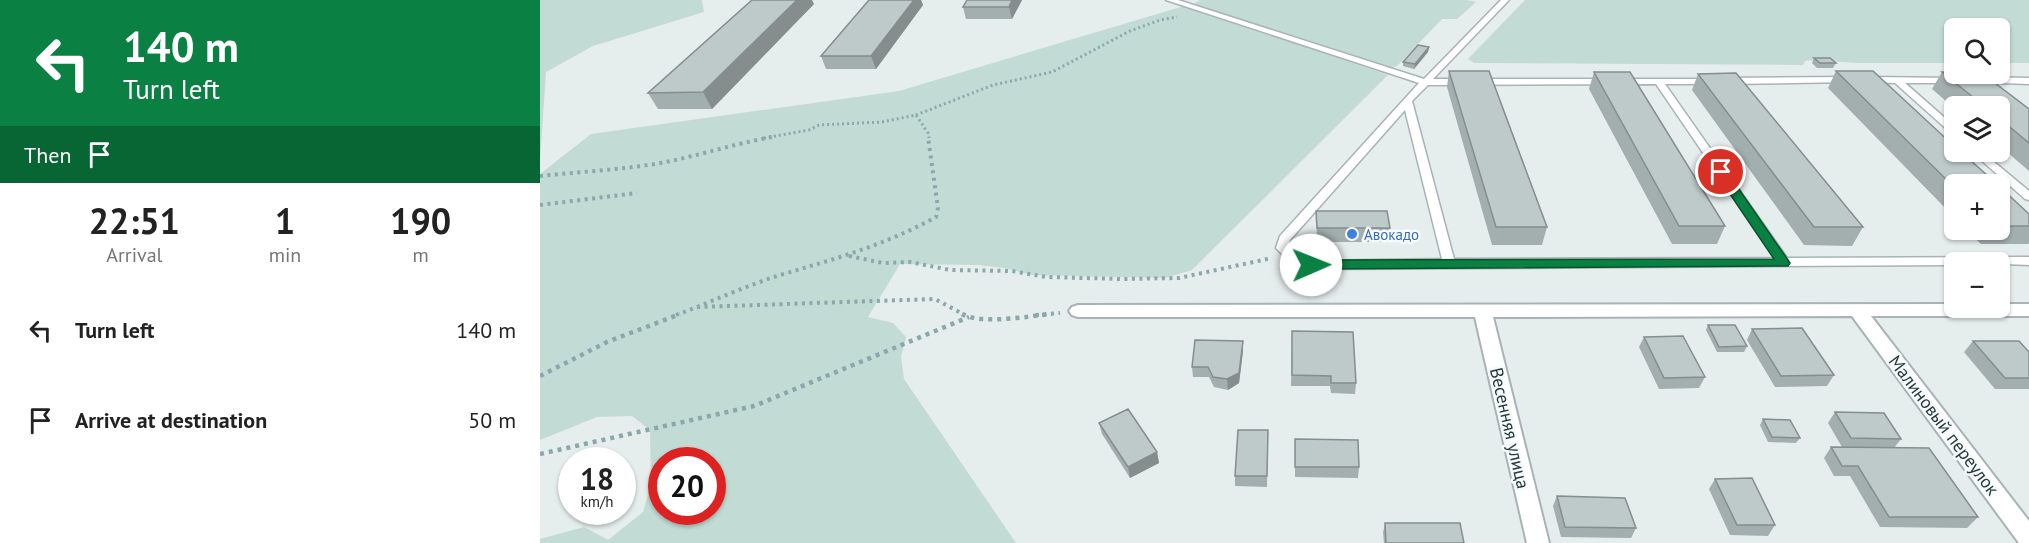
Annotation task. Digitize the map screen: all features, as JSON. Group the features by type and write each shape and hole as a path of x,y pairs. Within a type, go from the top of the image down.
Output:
{"street":[{"path":"1078,311 1858,312 2029,310"},
{"name":"Весенняя улица","path":"1483,312 1538,543"},
{"name":"Малиновый переулок","path":"1858,312 2029,538"}],"lane":[{"path":"1170,0 1425,82 2029,81"},
{"path":"1504,0 1407,101 1284,239 1282,248 1287,255 1311,265 2029,261"},
{"path":"1897,80 1944,122"},
{"path":"1659,81 1784,263"},
{"path":"1407,101 1449,263"},
{"path":"1989,162 2029,197"}],"path":[{"path":"540,176 655,164 709,152 732,144 809,130 819,125 882,122 916,115 957,97 1020,78 1053,72 1086,56 1122,33 1154,21 1182,16"},
{"path":"540,376 607,342 777,276 849,256 909,232 936,217 938,208 928,133 916,115"},
{"path":"540,205 637,193"},
{"path":"849,256 883,263 910,262 950,270 1012,271 1046,277 1121,279 1179,278 1287,255"},
{"path":"697,308 935,299 968,316 998,319 1078,311"},
{"path":"540,454 754,406 972,315"}],"green space":[{"path":"540,0 702,0 704,12 593,46 546,72 540,162"},
{"path":"1200,0 1467,0 1476,2 1457,19 1442,19 1398,65 1391,69 1193,4"},
{"path":"1525,0 2029,0 2029,63 2010,63 2010,18 1944,18 1944,63 1858,63 1812,60 1805,61 1803,65 1474,63 1468,59"},
{"path":"1184,6 1388,75 1192,270 1165,278 1032,275 979,265 900,264 868,317 893,323 906,337 901,357 904,379 1016,543 540,543 540,539 584,527 608,540 627,525 636,525 636,518 643,512 648,495 648,525 726,525 726,447 650,447 650,430 632,416 597,417 540,440 540,174 591,134 899,91"}],"building":[{"path":"752,0 797,0 703,92 648,93"},
{"path":"869,0 914,0 871,56 821,56"},
{"path":"967,0 1012,0 1009,7 963,7"},
{"path":"1418,45 1429,47 1415,64 1403,62"},
{"path":"1814,58 1830,58 1836,63 1820,63"},
{"path":"1449,71 1489,71 1547,227 1496,227"},
{"path":"1836,71 1873,71 1944,137 1944,162 1972,162 1986,174 1944,174 1944,177"},
{"path":"1594,72 1630,72 1725,226 1679,226"},
{"path":"1736,73 1863,227 1814,227 1698,74"},
{"path":"1957,84 1996,84 2029,109 2029,143 2010,127 2010,96 1972,96"},
{"path":"2010,196 2029,214 2029,226 2010,226"},
{"path":"1316,211 1387,211 1390,228 1317,228"},
{"path":"1708,325 1735,325 1747,346 1719,347"},
{"path":"1802,328 1834,375 1781,376 1752,329"},
{"path":"1292,331 1353,332 1356,383 1331,383 1331,376 1292,375"},
{"path":"1683,336 1705,377 1664,378 1644,337"},
{"path":"1195,340 1243,341 1239,373 1227,379 1213,377 1208,367 1192,367"},
{"path":"1973,341 2019,341 2029,352 2029,378 2005,378"},
{"path":"1128,409 1157,452 1128,467 1099,423"},
{"path":"1835,412 1884,413 1901,439 1851,438"},
{"path":"1763,419 1790,420 1800,438 1772,437"},
{"path":"1238,430 1268,430 1267,476 1235,476"},
{"path":"1295,439 1358,440 1359,467 1295,467"},
{"path":"1831,447 1929,448 1978,517 1889,517 1858,466 1842,466"},
{"path":"1752,478 1775,525 1737,525 1715,479"},
{"path":"1557,496 1625,498 1636,528 1565,527"},
{"path":"1385,523 1460,523 1464,543 1386,543"}],"place":[{"name":"Авокадо","path":"1352,234"}],"route":[{"path":"1311,265 1784,263 1721,172"}]}
